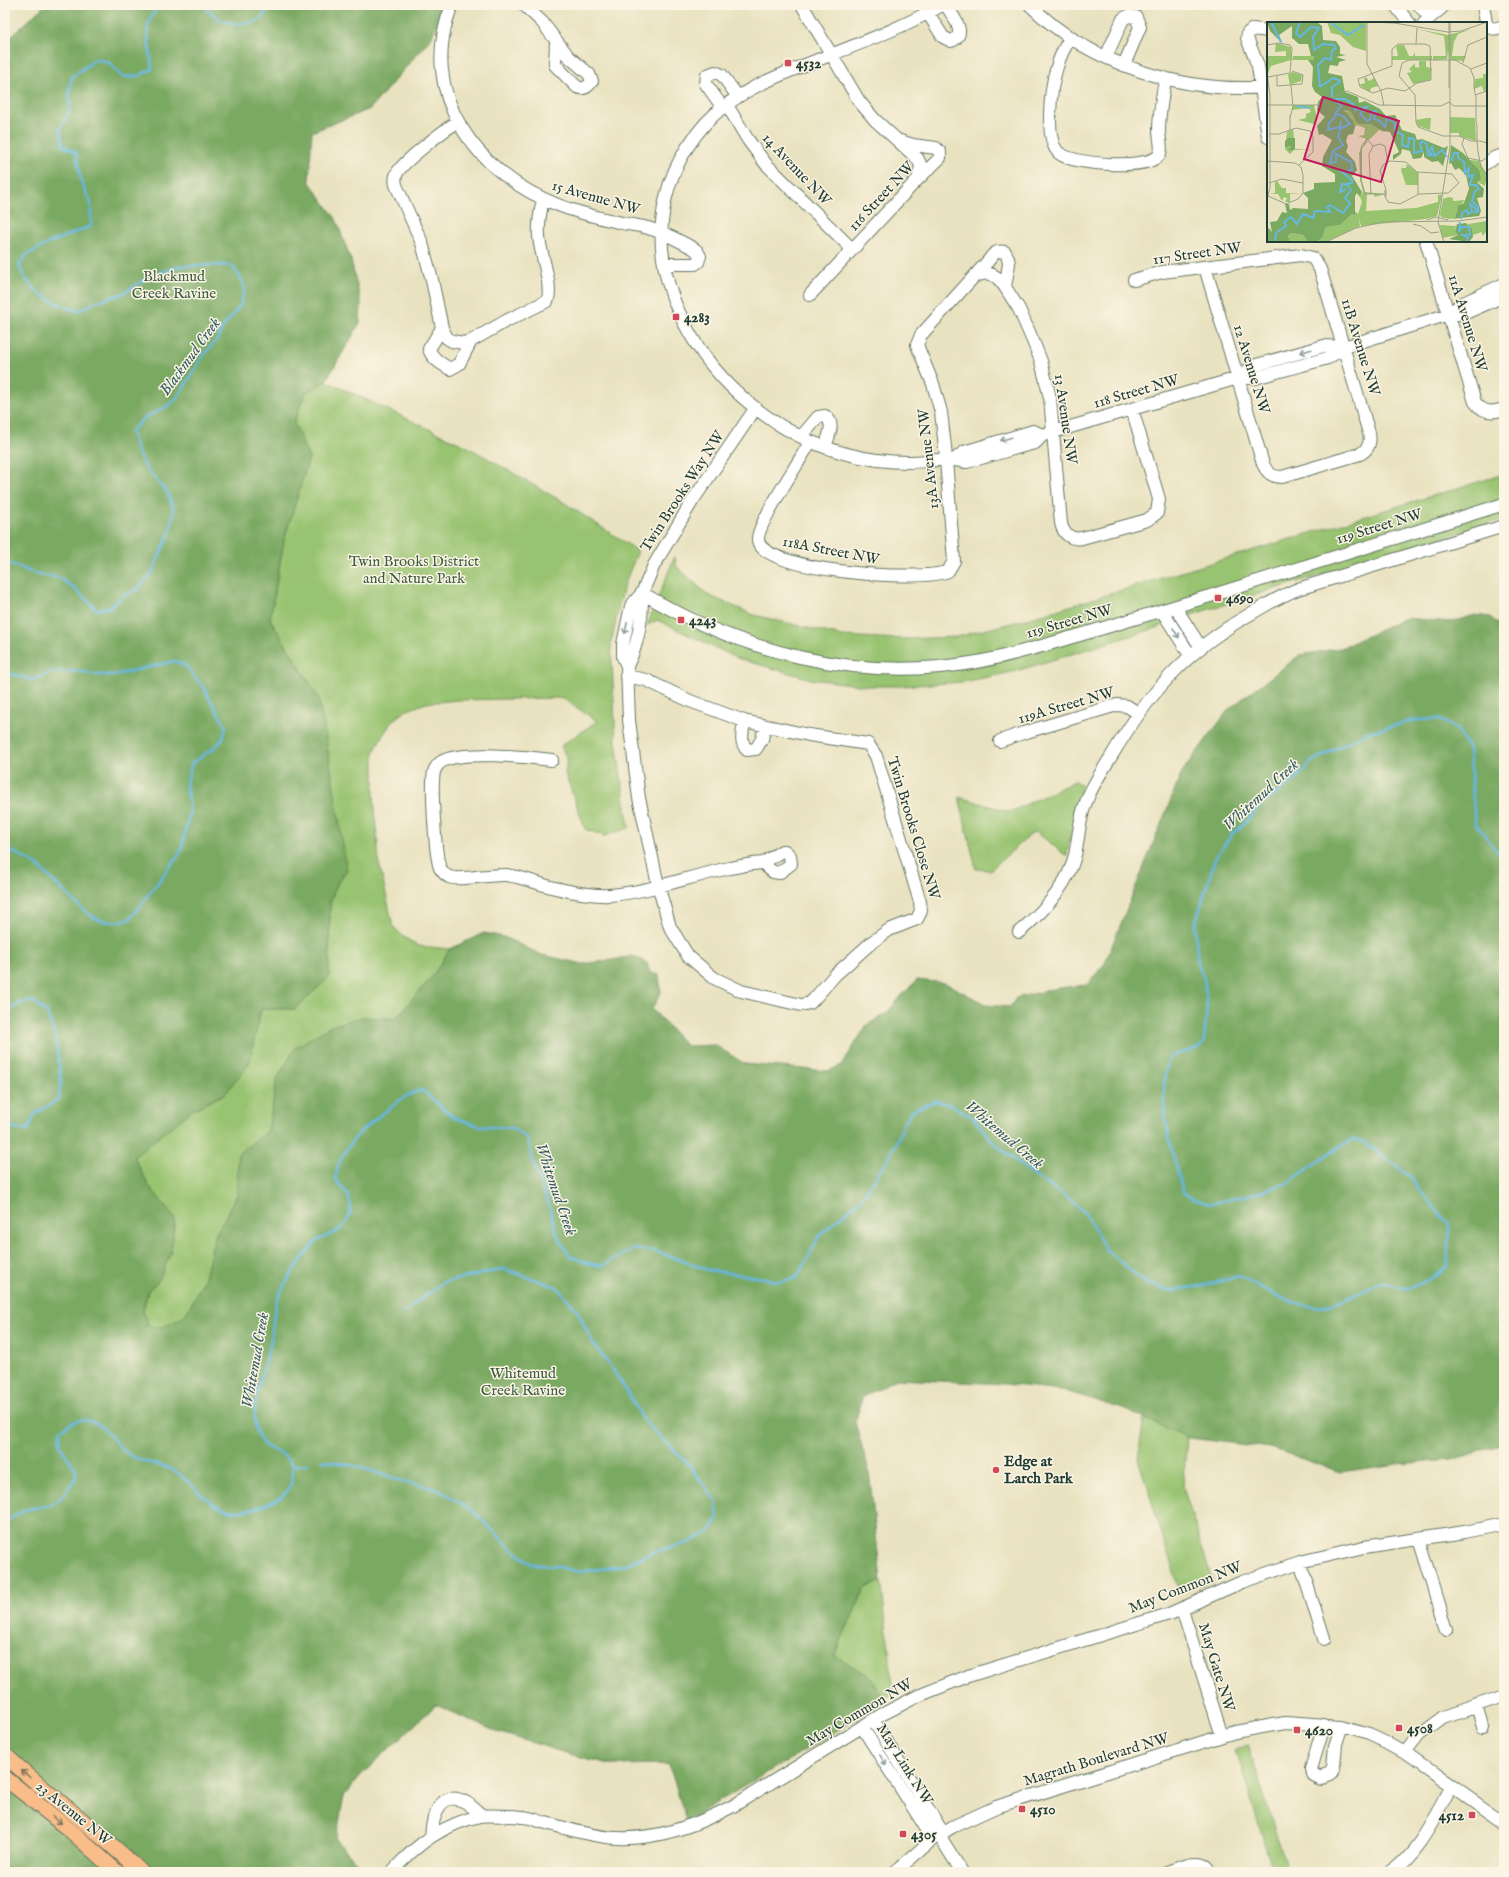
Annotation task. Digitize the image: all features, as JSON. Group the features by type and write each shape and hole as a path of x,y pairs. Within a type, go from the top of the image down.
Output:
{"main road":[{"name":"23 Avenue NW","path":"5,1756 115,1846 141,1872"},
{"name":"23 Avenue NW","path":"5,1778 83,1841 117,1872"}],"street":[{"name":"15 Avenue NW","path":"452,5 444,31 441,59 444,87 458,122 472,143 494,167 515,185 543,200 582,213 651,228 695,249 700,256 699,260 695,264 664,264"},
{"path":"524,5 542,22 556,41"},
{"path":"802,5 858,101 875,120 918,159 921,166 918,179"},
{"path":"1030,5 1050,23 1071,37 1124,66 1165,80 1217,87 1264,87"},
{"path":"1395,5 1408,22"},
{"path":"1419,5 1427,21 1445,5"},
{"path":"1483,5 1486,22"},
{"path":"755,409 726,382 688,331 670,294 664,264 662,233 668,191 677,168 698,133 724,107 762,82 886,32 937,7"},
{"path":"1106,57 1123,20 1128,16 1136,17 1140,27 1124,66"},
{"path":"1487,24 1492,29 1497,29 1504,25"},
{"path":"1267,31 1253,29 1247,35 1247,42 1257,61 1264,87 1267,124"},
{"path":"1071,37 1060,55 1053,85 1051,118 1055,149 1067,158 1086,162 1125,164 1155,159 1160,152 1159,120 1165,80"},
{"name":"14 Avenue NW","path":"738,97 722,75 716,72 709,74 706,78 706,84 770,168 852,249"},
{"path":"458,122 446,128 400,169 395,178 396,185 417,230 427,258 442,328 447,338 452,342 463,343 471,341 506,321 547,301 549,297 549,287 540,248 538,230 543,200"},
{"name":"116 Street NW","path":"810,295 929,167 939,161 940,155 938,149 934,147 913,145 897,140"},
{"path":"1487,162 1496,156 1504,155"},
{"name":"11A Avenue NW","path":"1426,242 1477,405 1484,410 1492,412 1504,408"},
{"path":"974,277 993,254 999,251 1005,252 1008,258 1005,287"},
{"name":"117 Street NW","path":"1134,280 1162,272 1301,255 1313,258"},
{"name":"11B Avenue NW","path":"1274,476 1288,476 1360,454 1368,449 1370,442 1369,433 1320,269 1313,258"},
{"name":"12 Avenue NW","path":"1205,267 1263,464 1267,472 1274,476"},
{"name":"13 Avenue NW","path":"974,277 990,273 998,277 1026,323 1041,361 1050,398 1049,433 1061,523 1064,531 1070,537 1077,539 1082,538 1146,520 1157,513 1158,499 1132,409"},
{"name":"13A Avenue NW","path":"948,571 954,561 950,460 939,403 917,345 921,336 974,277"},
{"name":"118 Street NW","path":"1449,314 1461,304 1504,284"},
{"name":"118 Street NW","path":"755,409 806,439 846,454 877,460 905,462 950,460 966,462 1035,443 1049,433 1238,378 1255,378 1328,358 1344,347 1449,314 1463,314 1504,296"},
{"path":"442,328 429,349 430,354 438,362 450,369 459,364 471,341"},
{"name":"Twin Brooks Way NW","path":"642,593 654,565 689,506 755,409"},
{"path":"806,439 818,417 825,416 830,419 831,424 825,447"},
{"name":"118A Street NW","path":"806,439 762,526 758,536 759,545 762,549 770,554 807,565 858,574 901,576 938,575 948,571"},
{"name":"119 Street NW","path":"642,593 707,626 762,648 812,661 866,668 912,669 970,663 1011,655 1162,611 1504,504"},
{"path":"1019,932 1042,914 1065,879 1075,856 1082,812 1088,796 1138,713 1160,685 1200,646 1266,604 1298,589 1504,526"},
{"name":"Twin Brooks Close NW","path":"626,671 690,701 744,721 809,735 864,742 871,746 876,756 922,907 920,916 914,921 889,930 872,942 835,975 810,1003 801,1005 741,991 723,983 704,971 688,956 676,938 666,916 658,885 636,778 629,720 626,671 632,655 642,610 642,593"},
{"path":"1175,607 1200,646"},
{"path":"1162,611 1190,655"},
{"name":"119A Street NW","path":"1000,742 1023,733 1117,705 1127,706 1138,713"},
{"path":"744,721 742,741 743,746 747,750 756,749 762,739 765,726"},
{"path":"552,760 482,756 452,758 439,764 434,772 433,796 438,858 443,872 449,877 459,878 496,875 521,878 555,888 596,895 619,894 710,872 766,863"},
{"name":"May Common NW","path":"392,1872 406,1855 431,1837 457,1823 482,1816 523,1817 604,1837 631,1838 661,1834 696,1824 727,1810 873,1720 918,1696 968,1676 1182,1609 1242,1582 1300,1562 1350,1550 1465,1532 1504,1524"},
{"path":"1418,1539 1447,1630"},
{"path":"1300,1562 1324,1639"},
{"name":"May Gate NW","path":"1182,1609 1222,1736"},
{"path":"1406,1753 1419,1735 1434,1722 1452,1713 1504,1696"},
{"path":"1477,1705 1483,1726"},
{"name":"May Link NW","path":"873,1720 938,1836"},
{"name":"Magrath Boulevard NW","path":"896,1872 938,1836 996,1807 1222,1736 1250,1728 1285,1723 1342,1727 1370,1735 1406,1753 1504,1823"},
{"path":"1324,1725 1311,1768 1312,1772 1320,1777 1330,1773 1333,1768 1335,1746 1342,1727"},
{"name":"May Link NW","path":"862,1727 938,1836"},
{"path":"1394,1871 1421,1838 1452,1786"},
{"path":"431,1837 433,1818 438,1807 445,1801 456,1799 467,1803 482,1816"},
{"path":"938,1836 962,1872"},
{"path":"1168,1872 1197,1863 1204,1865 1209,1872"}],"green space":[{"name":"Whitemud Creek Ravine","path":"45,5 445,5 431,38 370,109 312,132 309,181 336,219 351,260 361,303 360,323 326,381 305,393 294,423 309,458 284,540 270,619 318,697 347,870 338,882 330,902 329,977 295,1009 261,1009 249,1064 225,1094 192,1110 134,1157 148,1185 175,1218 171,1252 159,1280 148,1291 144,1306 143,1313 148,1324 152,1327 163,1327 186,1314 205,1278 215,1236 237,1195 238,1154 268,1131 277,1079 296,1047 331,1026 361,1017 395,1019 432,977 450,949 484,933 504,937 542,955 583,964 633,956 647,963 650,973 659,975 661,993 652,1009 687,1046 715,1045 745,1064 828,1071 842,1065 866,1026 888,1012 917,980 945,983 987,1005 1010,1007 1016,998 1057,988 1087,985 1105,963 1182,772 1229,709 1300,655 1341,648 1406,618 1451,622 1475,615 1490,617 1504,630 1504,1443 1453,1460 1397,1464 1340,1472 1271,1448 1189,1438 1123,1409 1062,1390 1004,1384 896,1379 863,1397 855,1422 869,1471 881,1580 865,1588 834,1655 871,1677 883,1698 840,1729 686,1821 669,1764 614,1765 569,1754 497,1732 436,1705 361,1775 344,1796 336,1839 365,1872 5,1872 5,42"},
{"name":"Twin Brooks District and Nature Park","path":"326,381 468,447 563,502 638,551 624,585 611,643 616,742 629,828 605,836 585,829 565,773 567,759 561,746 597,721 562,698 458,700 426,703 405,711 393,720 374,752 374,797 379,863 393,926 404,937 418,946 450,949 432,977 395,1019 361,1017 277,1079 268,1131 238,1154 237,1195 215,1236 205,1278 186,1314 163,1327 152,1327 148,1324 143,1313 144,1306 148,1291 159,1280 175,1218 148,1185 134,1157 192,1110 225,1094 249,1064 261,1009 295,1009 329,977 330,902 338,882 346,870 326,738 318,697 270,619 284,540 309,458 294,423 305,393"},
{"path":"1504,474 1504,519 1203,611 1150,630 1013,672 963,682 901,686 867,686 811,679 739,659 657,620 647,625 675,556 676,566 708,595 754,615 842,636 900,639 956,637 1027,619"},
{"path":"1075,781 1085,788 1075,812 1067,855 1035,831 990,870 976,869 959,797 1010,812"},
{"path":"1144,1418 1187,1437 1183,1487 1213,1582 1180,1592 1138,1458"},
{"path":"881,1580 894,1693 883,1698 871,1677 834,1656 865,1588"},
{"path":"1248,1744 1288,1872 1273,1872 1240,1763 1234,1751"}],"waterway":[{"name":"Blackmud Creek","path":"5,562 40,575 58,577 76,590 97,610 110,607 124,595 138,589 152,573 170,532 174,510 167,492 147,470 137,451 131,431 144,418 168,406 177,398 205,353 217,340 223,327 240,306 245,288 240,277 231,265 180,266 151,276 122,294 98,301 78,311 60,305 42,296 28,283 19,266 26,255 51,242 91,226 91,204 81,181 76,152 63,146 60,129 70,110 69,90 72,77 96,59 108,62 123,77 138,76 152,69 148,43 148,27 150,19 162,5"},
{"name":"Blackmud Creek","path":"202,5 220,20 236,24 254,22 261,19 271,5"},
{"name":"Blackmud Creek","path":"5,672 32,680 53,672 78,671 98,675 115,675 175,661 186,666 203,687 226,727 222,740 214,748 192,763 186,784 190,810 181,852 130,919 117,922 103,921 93,917 80,907 37,865 15,853 5,850"},
{"name":"Whitemud Creek","path":"5,1522 25,1510 50,1505 59,1500 76,1478 76,1470 60,1446 60,1431 71,1423 81,1420 91,1421 102,1427 124,1451 130,1455 143,1461 175,1471 184,1477 207,1499 222,1508 239,1511 247,1510 278,1499 287,1492 291,1484 293,1466 283,1455 262,1443 257,1432 255,1420 255,1406 271,1340 276,1303 289,1277 316,1241 339,1230 344,1226 350,1215 351,1209 349,1198 335,1179 342,1156 348,1147 371,1122 408,1095 422,1090 453,1117 479,1126 512,1128 527,1138 535,1169 549,1205 557,1235 570,1256 587,1263 602,1266 633,1249 655,1251 708,1270 764,1278 778,1282 796,1278 819,1236 862,1198 885,1164 905,1122 913,1110 936,1101 951,1105 972,1117 994,1143 1033,1175 1071,1200 1085,1213 1106,1250 1146,1283 1172,1291 1210,1284 1239,1276 1277,1296 1290,1301 1316,1306 1330,1305 1383,1283 1407,1288 1417,1286 1447,1266 1449,1225 1419,1190 1411,1177 1366,1143 1353,1140 1338,1147 1288,1183 1260,1192 1210,1204 1193,1199 1183,1192 1166,1124 1164,1090 1170,1056 1200,1048 1204,1041 1207,1006 1204,978 1198,965 1195,925 1215,859 1232,834 1245,823 1261,805 1295,780 1311,762 1365,733 1416,720 1439,719 1457,729 1469,749 1475,823 1504,860"},
{"name":"Blackmud Creek","path":"5,1012 10,1011 19,1003 33,1001 47,1013 55,1035 61,1081 59,1099 35,1114 28,1130 17,1129 5,1124"},
{"path":"322,1461 356,1466 399,1480 440,1490 473,1511 513,1550 532,1564 556,1566 579,1572 621,1566 656,1551 688,1543 711,1531 718,1517 716,1501 688,1464 645,1422 614,1371 593,1344 577,1310 557,1287 504,1269 444,1282 403,1313"},
{"path":"293,1466 308,1464"}],"place":[{"name":"4532","path":"788,63"},
{"name":"4283","path":"676,317"},
{"name":"4690","path":"1218,598"},
{"name":"4243","path":"681,620"},
{"name":"Edge at Larch Park","path":"996,1470"},
{"name":"4508","path":"1399,1728"},
{"name":"4620","path":"1297,1730"},
{"name":"4510","path":"1022,1809"},
{"name":"4512","path":"1472,1815"},
{"name":"4305","path":"903,1834"}],"park label":[{"name":"Blackmud Creek Ravine","path":"174,284"}]}
